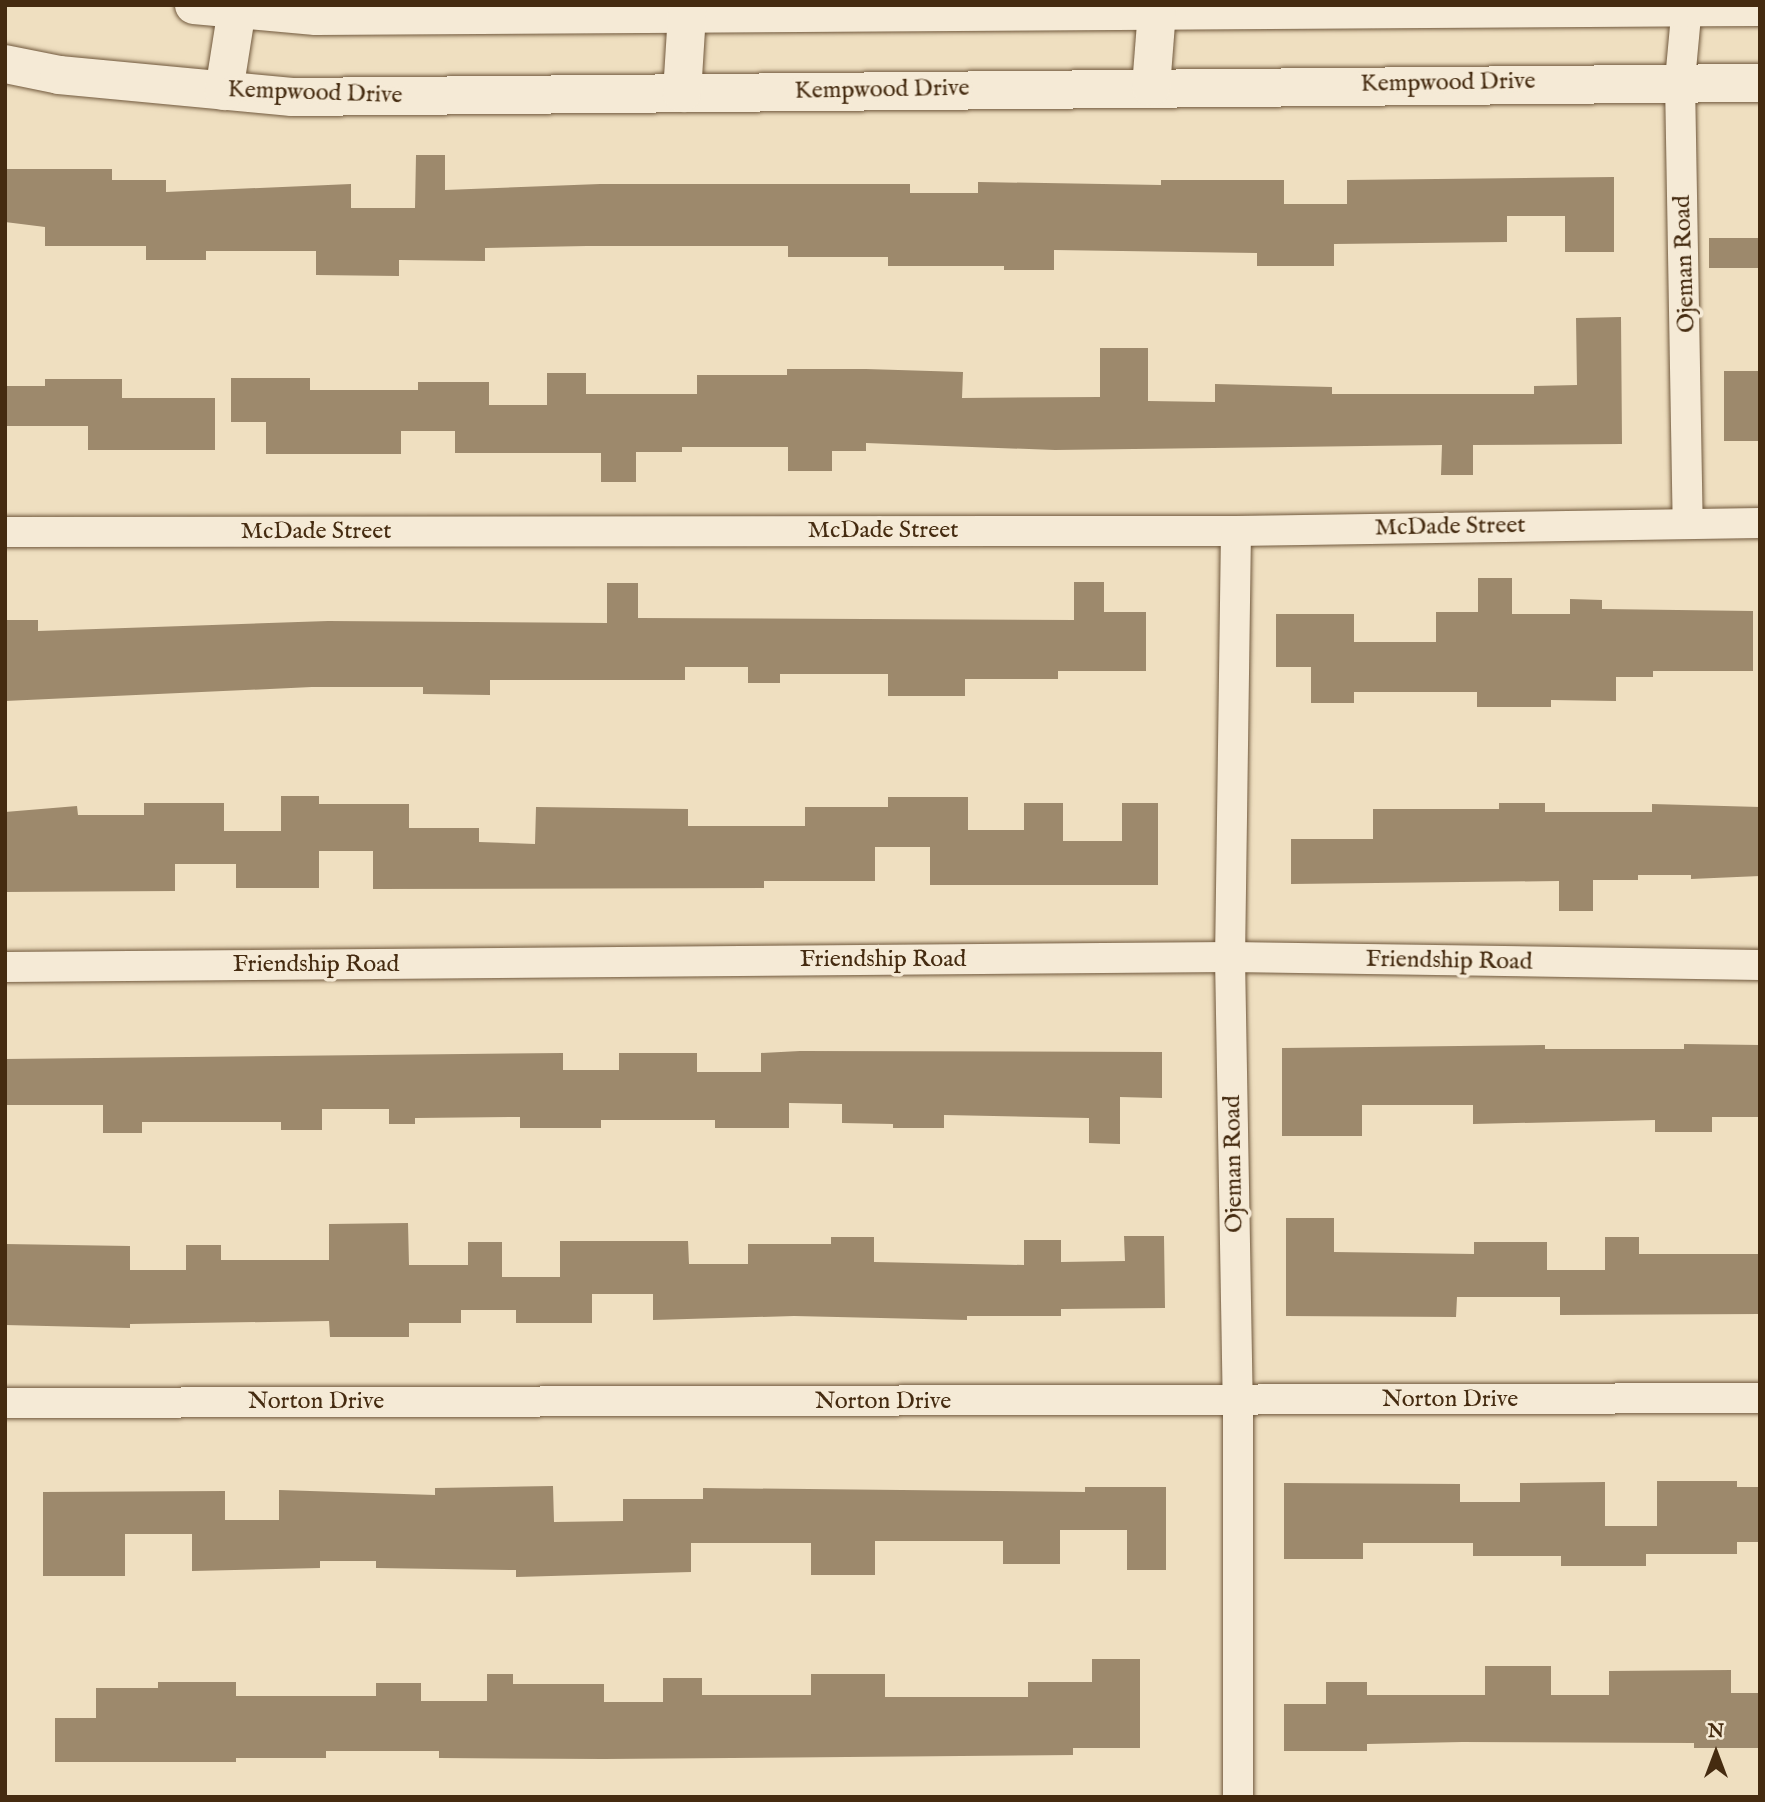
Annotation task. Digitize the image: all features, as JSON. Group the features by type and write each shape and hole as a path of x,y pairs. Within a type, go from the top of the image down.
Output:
{"main road":[{"path":"194,5 316,16 1760,7"},
{"path":"224,91 237,9"},
{"path":"1151,87 1157,10"},
{"path":"681,93 687,13"},
{"name":"Kempwood Drive","path":"5,64 59,75 292,97 1680,81 1760,83"}],"street":[{"name":"Ojeman Road","path":"1687,6 1680,81 1688,522"},
{"name":"McDade Street","path":"5,532 1236,531 1760,523"},
{"name":"Ojeman Road","path":"1236,531 1230,957 1238,1402 1238,1797"},
{"name":"Friendship Road","path":"5,967 1230,957 1760,965"},
{"name":"Norton Drive","path":"5,1403 1238,1402 1760,1398"}],"building":[{"path":"416,155 445,155 445,190 600,184 910,184 910,193 978,193 978,182 1161,185 1161,180 1284,180 1284,204 1347,204 1347,180 1614,177 1614,252 1565,252 1565,216 1507,216 1507,242 1334,244 1334,266 1257,266 1257,253 1054,250 1054,270 1004,270 1004,266 888,266 888,257 788,257 788,246 587,246 485,248 485,261 399,260 399,276 316,275 316,251 206,251 206,260 146,260 146,246 45,246 45,227 5,222 5,169 112,169 112,180 166,180 166,192 351,184 351,208 415,208"},
{"path":"1709,238 1760,238 1760,268 1709,268"},
{"path":"1621,317 1622,444 1473,445 1473,475 1441,475 1442,445 1055,450 866,443 866,451 832,451 832,471 788,471 788,447 682,447 682,452 636,452 636,482 601,482 601,453 455,453 455,431 401,431 401,454 266,454 266,422 231,422 231,378 310,378 310,390 418,390 418,382 489,382 489,405 547,405 547,373 586,373 586,394 697,394 697,375 787,375 787,369 866,369 963,372 962,398 1100,397 1100,348 1148,348 1148,401 1215,402 1215,384 1332,387 1332,394 1534,394 1534,386 1577,385 1576,318"},
{"path":"1724,371 1760,371 1760,441 1724,441"},
{"path":"45,379 122,379 122,398 215,398 215,450 88,450 88,426 5,426 5,386 45,386"},
{"path":"1478,578 1512,578 1512,614 1570,614 1570,599 1602,600 1602,609 1753,611 1753,671 1653,671 1653,677 1616,677 1616,701 1551,700 1551,707 1477,707 1477,692 1354,692 1354,703 1311,703 1311,667 1276,667 1276,614 1354,614 1354,642 1436,642 1436,612 1478,612"},
{"path":"1074,582 1104,582 1104,612 1146,612 1146,671 1058,671 1058,679 965,679 965,696 888,696 888,674 780,674 780,683 748,683 748,667 685,667 685,680 490,680 490,695 423,694 423,687 312,687 5,701 5,620 38,620 38,631 328,621 607,623 607,583 638,583 638,618 1074,620"},
{"path":"281,796 319,796 319,804 409,804 409,828 479,828 479,842 535,844 536,807 688,809 688,826 805,826 805,807 888,807 888,797 968,797 968,830 1024,830 1024,803 1063,803 1063,841 1122,841 1122,803 1158,803 1158,885 930,885 930,847 875,847 875,881 764,881 764,888 373,889 373,851 319,851 319,888 236,888 236,864 175,864 175,891 5,892 5,812 77,806 78,815 144,815 144,803 224,803 224,831 281,831"},
{"path":"1499,803 1545,803 1545,812 1652,812 1652,804 1760,807 1760,876 1691,879 1691,875 1638,875 1638,880 1593,880 1593,911 1559,911 1559,881 1291,884 1291,839 1373,839 1373,809 1499,809"},
{"path":"1684,1044 1760,1045 1760,1117 1712,1117 1712,1132 1655,1132 1655,1120 1473,1124 1473,1105 1362,1105 1362,1136 1282,1136 1282,1048 1545,1045 1545,1049 1684,1049"},
{"path":"1162,1052 1162,1098 1120,1097 1120,1144 1089,1143 1089,1118 944,1115 944,1128 893,1128 893,1124 842,1123 842,1104 789,1103 789,1128 715,1128 715,1120 601,1120 601,1128 520,1128 520,1117 415,1118 415,1124 389,1124 389,1109 322,1109 322,1130 281,1130 281,1122 142,1122 142,1133 103,1133 103,1105 5,1105 5,1059 563,1053 563,1070 619,1070 619,1053 697,1053 697,1072 761,1072 761,1053"},
{"path":"1286,1218 1334,1218 1334,1252 1474,1254 1474,1242 1547,1242 1547,1270 1605,1270 1605,1237 1639,1237 1639,1254 1760,1254 1760,1314 1560,1315 1560,1297 1457,1297 1456,1317 1286,1316"},
{"path":"408,1223 409,1265 468,1265 468,1242 502,1242 502,1277 560,1277 560,1241 688,1241 689,1264 748,1264 748,1244 831,1244 831,1237 874,1237 874,1262 1024,1265 1024,1240 1061,1240 1061,1262 1125,1261 1124,1236 1164,1236 1165,1308 1061,1309 1061,1316 967,1316 967,1320 794,1316 653,1320 653,1294 592,1294 592,1323 516,1323 516,1310 461,1310 461,1323 409,1323 409,1337 330,1337 329,1321 130,1324 130,1328 5,1325 5,1244 130,1246 130,1270 186,1270 186,1245 221,1245 221,1260 329,1260 329,1224"},
{"path":"1657,1481 1737,1481 1737,1487 1760,1487 1760,1542 1737,1542 1737,1554 1646,1554 1646,1566 1561,1566 1561,1556 1473,1556 1473,1543 1363,1543 1363,1559 1284,1559 1284,1483 1460,1484 1460,1502 1520,1502 1520,1483 1605,1482 1605,1526 1657,1526"},
{"path":"553,1486 554,1522 623,1521 623,1499 703,1499 703,1488 1085,1492 1085,1487 1166,1487 1166,1570 1127,1570 1127,1530 1060,1530 1060,1564 1003,1564 1003,1541 875,1541 875,1575 811,1575 811,1543 691,1543 691,1572 516,1577 516,1570 376,1568 376,1561 320,1561 320,1568 192,1571 192,1534 125,1534 125,1576 43,1576 43,1492 225,1491 225,1520 279,1520 279,1490 435,1495 435,1488"},
{"path":"1092,1659 1140,1659 1140,1748 1073,1748 1073,1755 604,1759 439,1758 439,1751 326,1751 326,1758 236,1758 236,1762 55,1762 55,1718 96,1718 96,1688 158,1688 158,1682 236,1682 236,1696 376,1696 376,1683 421,1683 421,1701 487,1701 487,1674 513,1674 513,1684 604,1684 604,1702 663,1702 663,1678 702,1678 702,1695 811,1695 811,1674 885,1674 885,1697 1028,1697 1028,1682 1092,1682"},
{"path":"1485,1666 1551,1666 1551,1695 1609,1695 1609,1671 1731,1670 1731,1693 1760,1693 1760,1748 1694,1748 1694,1743 1462,1742 1367,1744 1367,1751 1284,1751 1284,1704 1326,1704 1326,1682 1367,1682 1367,1695 1485,1695"}]}
